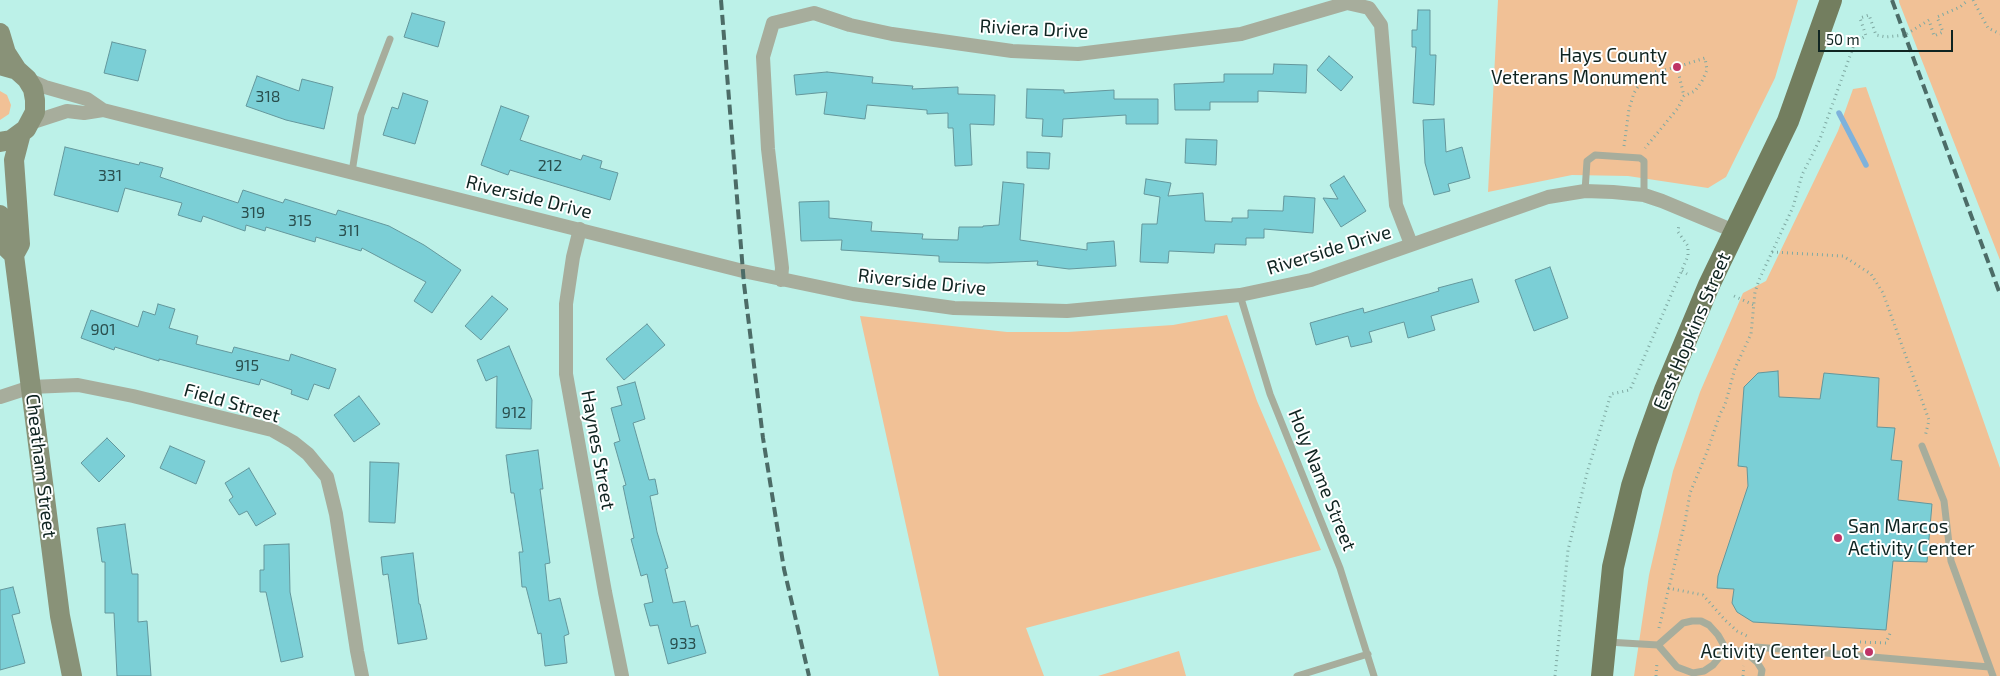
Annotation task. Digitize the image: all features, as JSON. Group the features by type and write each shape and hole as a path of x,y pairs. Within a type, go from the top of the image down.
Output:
{"main road":[{"name":"East Hopkins Street","path":"1602,676 1613,567 1635,478 1665,390 1734,231 1788,121 1831,0"}],"street":[{"name":"Riviera Drive","path":"781,280 782,268 768,150 764,57 773,23 814,13 850,25 902,35 1012,51 1078,54 1241,34 1347,3 1369,8 1381,25 1396,205 1410,244"},
{"path":"0,33 6,53 15,71"},
{"name":"Riverside Drive","path":"15,71 45,87 87,99 103,110"},
{"name":"Cheatham Street","path":"15,71 33,89 35,112 26,128 14,160 20,244 14,255 60,616 72,676"},
{"name":"Riverside Drive","path":"26,128 67,111 103,110 781,280 853,294 954,308 1067,311 1240,295 1311,280 1548,197 1585,191 1644,195 1682,208 1734,231"},
{"path":"0,142 12,140 26,128"},
{"name":"Cheatham Street","path":"0,215 5,246 14,255"},
{"name":"Haynes Street","path":"580,229 573,256 566,304 566,374 622,676"},
{"name":"Field Street","path":"0,397 31,387 78,385 133,396 272,430 293,442 308,454 327,477 336,514 362,676"}],"lane":[{"path":"352,172 361,115 390,39"},
{"path":"1585,191 1587,161 1595,155 1640,158 1644,161 1644,195"},
{"name":"Holy Name Street","path":"1240,295 1270,394 1340,568 1374,676"},
{"path":"1922,446 1944,501 1950,561 1993,676"},
{"path":"1604,642 1658,645 1683,623 1700,621 1709,625 1718,635 1726,649"},
{"path":"1658,645 1677,667 1692,673 1704,671 1713,665 1726,649"},
{"path":"1745,652 1756,647 1989,666"},
{"path":"1726,649 1745,652 1758,662 1762,670 1761,676"},
{"path":"1297,676 1368,654"}],"path":[{"path":"1656,676 1659,626 1685,522 1690,493 1727,399 1734,368 1751,334 1755,292 1759,280 1793,207 1802,175 1820,140 1855,42 1866,36 1860,18 1869,15 1876,35 1886,37 1905,35 1929,20 1934,36 1943,32 1937,17 1968,0"},
{"path":"1973,0 1988,28 2000,34"},
{"path":"1624,157 1628,109 1634,93 1641,82 1651,73 1705,58 1707,70 1702,81 1695,91 1684,96 1678,108 1647,145 1640,158"},
{"path":"1677,67 1684,96"},
{"path":"1555,676 1568,550 1587,474 1611,394 1630,390 1688,256 1688,246 1678,232 1682,208"},
{"path":"1772,252 1843,256 1871,274 1883,293 1929,420 1922,446"},
{"path":"1682,271 1687,274"},
{"path":"1734,296 1754,305"},
{"path":"1668,588 1703,594 1724,620 1737,631 1748,637 1758,637"},
{"path":"1857,642 1886,643 1891,631"},
{"path":"1743,676 1744,665"}],"shaded area":[{"path":"1498,0 1798,0 1775,78 1726,177 1708,188 1628,176 1572,175 1488,192"},
{"path":"1899,0 2000,0 2000,260 1899,2"},
{"path":"1866,87 2000,468 2000,676 1634,676 1649,575 1673,471 1700,392 1743,293 1766,281 1838,131 1853,89"},
{"path":"0,91 7,95 11,105 9,114 0,120"},
{"path":"1227,315 1257,401 1321,550 1026,628 1044,676 939,676 860,316 1007,332 1068,332 1173,325"},
{"path":"1179,651 1186,676 1098,676"}],"building":[{"path":"1418,10 1430,10 1430,55 1436,55 1434,105 1413,103 1416,47 1412,47 1412,30 1417,30"},
{"path":"412,13 445,22 438,47 404,37"},
{"path":"112,42 146,50 138,81 104,73"},
{"path":"1329,56 1353,77 1341,91 1317,70"},
{"path":"1274,64 1307,65 1306,93 1258,91 1258,102 1210,102 1210,110 1175,110 1174,84 1224,82 1224,74 1273,74"},
{"path":"827,72 873,77 872,83 913,86 912,89 958,87 958,94 995,95 994,125 970,124 972,165 955,166 953,128 948,128 948,113 927,114 927,110 867,105 865,119 824,114 827,92 796,95 794,75"},
{"path":"257,76 299,91 302,79 333,87 324,129 286,120 246,106"},
{"path":"1027,89 1064,90 1064,93 1114,90 1114,99 1158,99 1158,124 1126,124 1126,115 1063,119 1062,137 1042,136 1043,119 1026,118"},
{"path":"403,93 428,101 415,144 383,135 392,107 398,109"},
{"path":"501,106 529,116 520,140 581,160 583,155 602,161 600,168 618,173 610,200 510,170 508,175 481,165"},
{"path":"1444,119 1446,152 1462,147 1470,178 1448,184 1450,191 1434,195 1425,163 1423,120"},
{"path":"1186,139 1217,140 1216,165 1185,163"},
{"path":"65,147 139,165 140,162 163,168 160,177 238,203 243,190 283,203 285,199 336,215 338,210 389,226 424,245 461,270 432,313 414,301 426,282 362,248 361,251 316,237 315,242 266,227 265,231 246,225 245,231 203,216 201,222 178,215 182,203 125,188 118,212 54,195"},
{"path":"1027,152 1050,153 1049,169 1027,168"},
{"path":"1344,176 1366,211 1341,227 1323,198 1338,199 1330,185"},
{"path":"1146,179 1171,183 1168,196 1203,193 1205,221 1232,222 1232,218 1248,218 1248,210 1283,211 1284,196 1315,198 1313,233 1264,229 1264,238 1246,238 1246,245 1215,244 1214,253 1169,251 1168,263 1140,262 1142,224 1157,224 1160,197 1144,194"},
{"path":"1003,182 1024,184 1020,240 1087,250 1087,243 1114,241 1116,266 1069,269 1037,265 1038,261 939,262 939,256 841,250 842,240 801,241 799,202 829,201 829,218 872,222 871,231 923,234 922,239 958,240 959,227 999,225"},
{"path":"1550,267 1568,318 1534,331 1515,280"},
{"path":"1472,279 1479,302 1431,316 1435,330 1408,338 1404,322 1369,332 1372,342 1351,347 1348,336 1316,345 1310,323 1363,308 1364,313 1439,291 1438,288"},
{"path":"492,296 508,309 481,340 465,326"},
{"path":"158,304 175,309 169,328 198,336 196,344 232,353 234,347 289,361 291,354 336,369 329,389 314,384 308,400 291,394 292,390 261,379 259,385 159,359 159,361 115,347 114,350 81,338 91,310 138,327 143,311 155,315"},
{"path":"647,324 665,345 624,380 606,359"},
{"path":"509,346 532,400 531,429 496,428 497,376 486,381 477,360"},
{"path":"1778,371 1779,397 1820,399 1824,373 1879,378 1877,427 1895,428 1891,460 1902,461 1898,500 1932,504 1927,562 1893,561 1886,630 1753,622 1737,612 1732,603 1734,589 1717,588 1718,576 1748,486 1747,467 1738,466 1744,387 1758,373"},
{"path":"635,382 645,419 633,423 649,480 655,479 658,494 650,496 657,532 668,568 665,569 673,603 685,601 691,627 698,625 706,653 668,664 658,625 650,626 644,604 653,602 647,574 641,576 631,539 634,538 623,486 626,485 614,443 620,441 611,408 622,405 617,387"},
{"path":"359,396 380,424 354,442 334,415"},
{"path":"107,438 125,456 99,482 81,463"},
{"path":"170,446 205,461 196,484 160,468"},
{"path":"538,450 543,489 540,489 550,563 545,564 549,601 560,598 569,634 564,636 567,663 545,666 541,633 538,634 526,587 522,587 519,552 523,552 514,493 511,493 506,455"},
{"path":"370,462 399,463 395,523 369,522"},
{"path":"249,468 276,514 256,526 247,511 239,515 229,500 233,497 225,483"},
{"path":"125,524 132,574 138,574 138,622 147,621 151,676 117,676 114,613 105,613 105,562 102,562 97,528"},
{"path":"289,544 290,592 303,657 281,662 266,592 260,592 260,570 264,570 264,545"},
{"path":"413,553 419,604 427,639 398,644 388,574 383,575 381,557"},
{"path":"13,587 20,613 12,615 25,663 0,670 0,590"}],"waterway":[{"path":"1839,113 1866,165"}],"railway":[{"path":"721,0 744,284 763,438 784,569 809,676"},
{"path":"1892,0 2000,294"}],"place":[{"name":"Hays County Veterans Monument","path":"1677,67"},
{"name":"San Marcos Activity Center","path":"1838,538"},
{"name":"Activity Center Lot","path":"1869,652"}]}
